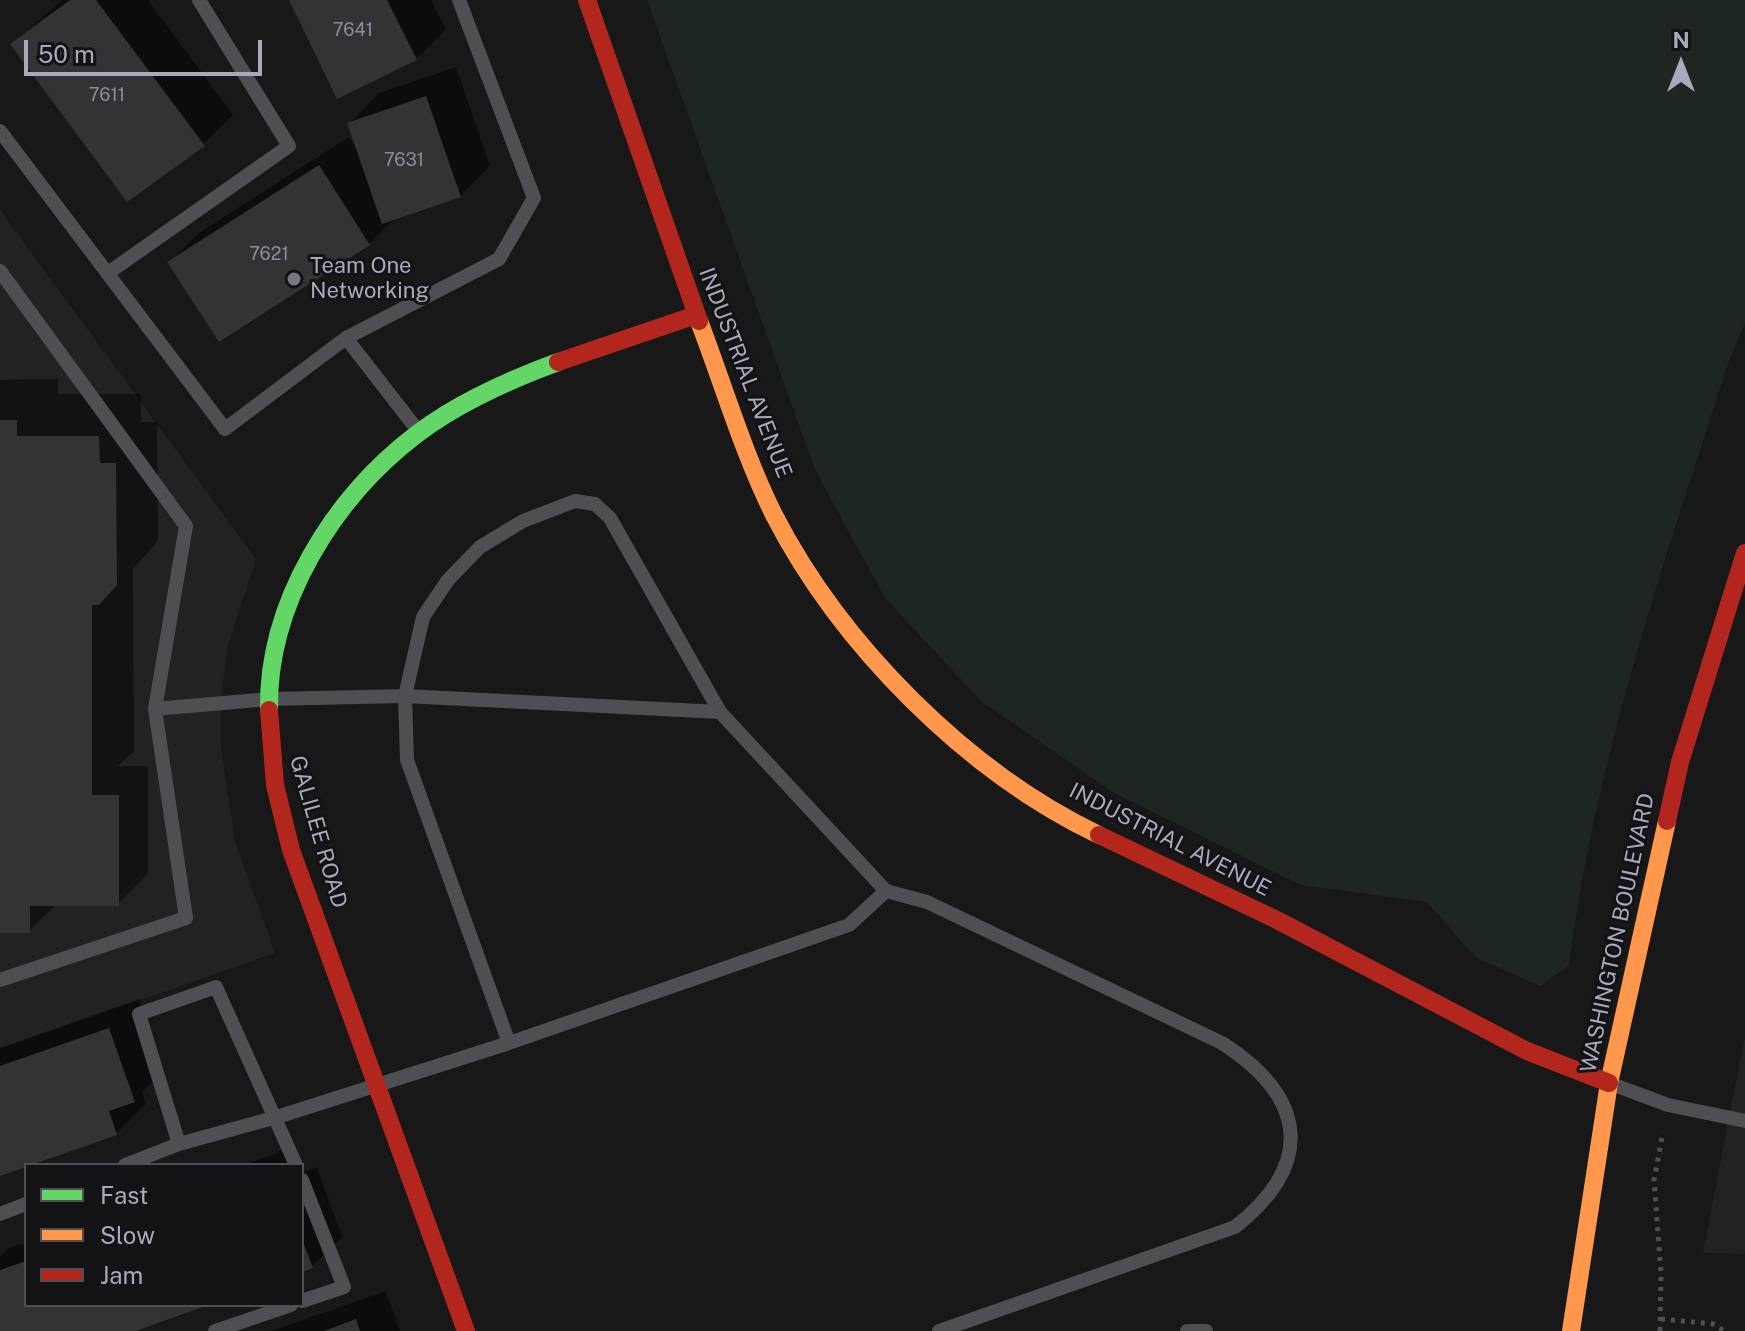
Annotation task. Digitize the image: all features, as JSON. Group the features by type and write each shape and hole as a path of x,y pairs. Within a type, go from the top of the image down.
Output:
{"street":[{"name":"INDUSTRIAL AVENUE","path":"587,0 696,315 774,514 824,597 889,680 983,764 1092,832 1277,920 1527,1051 1609,1083"},
{"name":"GALILEE ROAD","path":"466,1331 294,854 270,752 269,699 287,613 309,558 336,511 375,468 419,432 460,405 497,387 696,315"},
{"name":"WASHINGTON BOULEVARD","path":"1571,1331 1609,1083 1680,762 1745,553"}],"lane":[{"path":"108,273 289,146 199,0"},
{"path":"0,131 225,429 346,338 499,259 534,198 459,0"},
{"path":"0,271 186,526 155,709 186,918 0,980"},
{"path":"346,338 419,432"},
{"path":"509,1043 407,760 405,696 423,617 448,580 480,547 523,521 575,501 595,504 610,518 720,712 886,891 927,902 1222,1043 1246,1058 1282,1098 1292,1125 1290,1152 1263,1205 1235,1227 939,1331"},
{"path":"155,709 269,699 405,696 720,712"},
{"path":"130,1163 179,1144 277,1117 509,1043 849,925 886,891"},
{"path":"179,1144 139,1014 216,987 295,1163"},
{"path":"1609,1083 1668,1105 1745,1121"},
{"path":"304,1185 344,1287 304,1300"},
{"path":"0,1214 24,1205"},
{"path":"215,1331 285,1307"},
{"path":"1187,1331 1206,1331"}],"path":[{"path":"1660,1331 1654,1180 1663,1132"},
{"path":"1661,1319 1713,1324 1724,1331"}],"shaded area":[{"path":"647,0 1745,0 1745,323 1729,361 1635,659 1596,811 1569,965 1540,986 1475,957 1427,902 1301,885 1114,793 981,701 885,598 815,470"},
{"path":"0,210 256,559 228,646 221,697 221,748 235,841 275,953 0,1049"},
{"path":"1745,1035 1745,1254 1703,1253"}],"building":[{"path":"70,0 96,0 205,146 127,202 10,44"},
{"path":"289,0 387,0 417,60 337,99"},
{"path":"426,96 461,197 382,224 347,123"},
{"path":"319,165 370,245 219,342 167,262"},
{"path":"0,420 17,420 17,436 99,436 100,463 116,463 117,585 99,605 92,605 92,795 119,795 119,906 30,906 30,933 0,933"},
{"path":"109,1028 135,1102 109,1111 117,1135 37,1163 24,1163 24,1168 0,1176 0,1066"},
{"path":"304,1244 313,1268 304,1271"},
{"path":"24,1262 24,1307 202,1307 136,1331 0,1331 0,1270"},
{"path":"356,1319 360,1331 324,1331"}],"traffic: fast":[{"path":"269,710 271,670 293,592 333,521 359,489 417,434 450,412 503,384 558,362"}],"traffic: slow":[{"path":"699,321 763,492 802,563 834,611 871,657 956,740 1002,777 1099,835"},
{"path":"1571,1331 1609,1083 1667,821"}],"traffic: jam":[{"path":"587,0 699,321"},
{"path":"558,362 696,315"},
{"path":"1667,821 1680,762 1745,553"},
{"path":"269,710 275,785 291,850 466,1331"},
{"path":"1099,835 1277,920 1527,1051 1609,1083"}],"place":[{"name":"Team One Networking","path":"294,279"}]}
